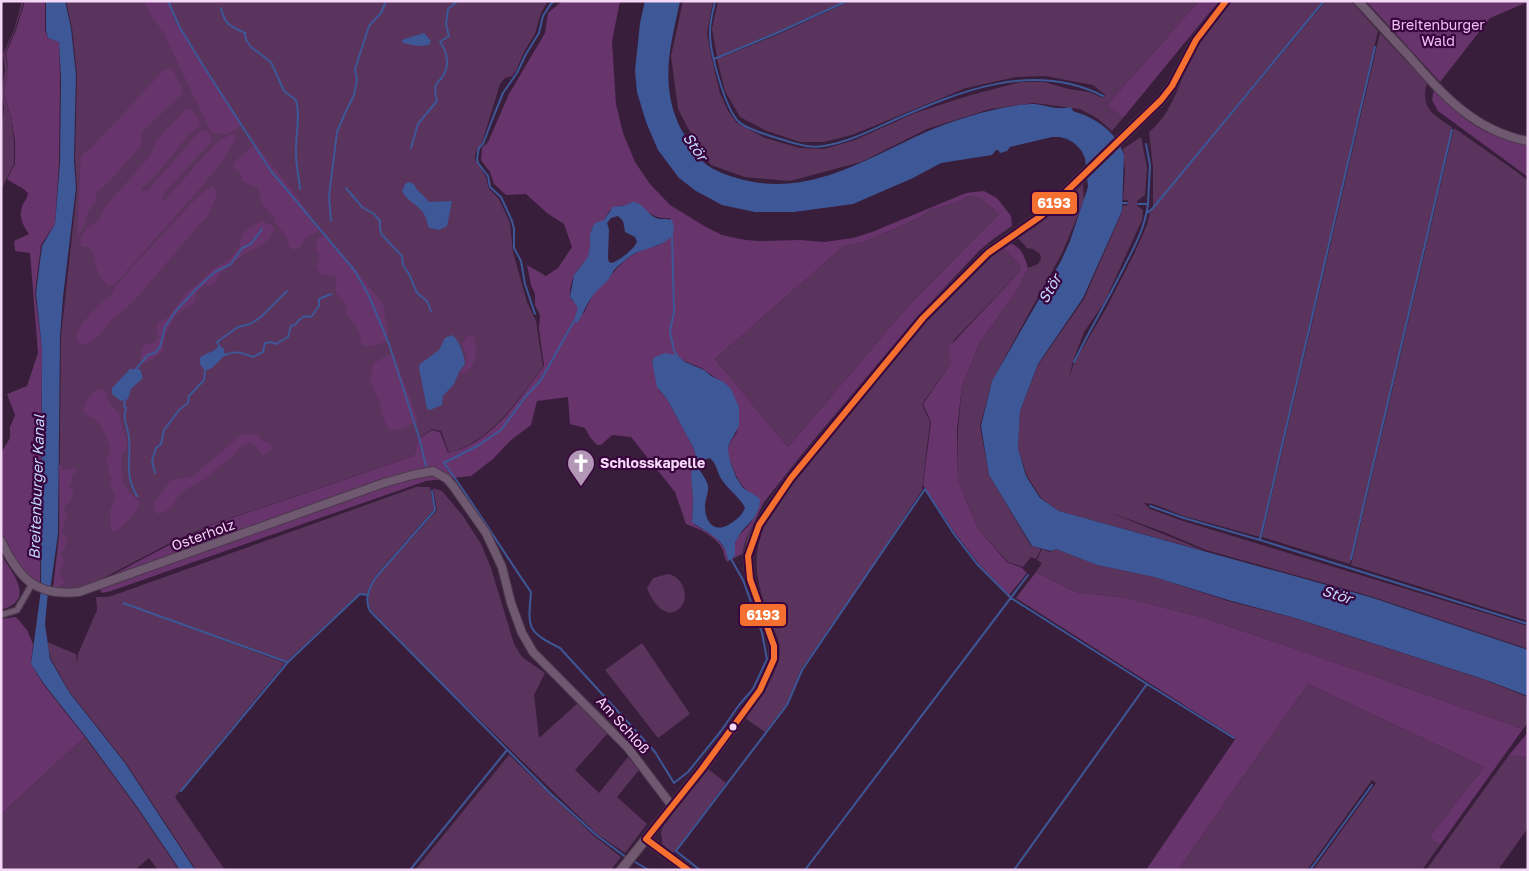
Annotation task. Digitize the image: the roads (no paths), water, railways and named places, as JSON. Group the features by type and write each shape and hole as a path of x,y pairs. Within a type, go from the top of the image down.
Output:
{"main road":[{"path":"620,870 672,806 752,701 770,671 775,653 770,633 750,579 748,564 750,547 759,525 791,478 924,318 988,253 1041,216 1166,94 1196,40 1226,1"},
{"path":"646,839 688,870"}],"street":[{"path":"1358,1 1450,101 1477,123 1494,131 1528,141"},
{"name":"Osterholz","path":"1,540 17,569 32,584 54,593 85,591 384,483 412,474 433,471"},
{"name":"Am Schloß","path":"433,471 447,479 453,486 486,533 502,567 511,603 522,633 533,652 628,748 672,806"},
{"path":"1,615 17,610 32,584"}],"water":[{"path":"46,1 65,1 71,28 76,75 74,160 76,188 60,337 58,534 50,591 41,589 42,349 36,293 42,246 55,224 60,163 61,79 59,42 48,38 46,30"},
{"name":"Stör","path":"645,1 680,1 673,32 668,77 673,107 680,127 702,161 715,170 740,179 768,184 796,183 822,177 847,169 946,124 978,114 1024,104 1057,108 1071,107 1073,111 1090,117 1104,127 1116,139 1124,155 1122,211 1083,298 1038,364 1020,411 1018,448 1026,476 1040,498 1059,511 1370,597 1528,650 1528,696 1486,680 1295,618 1154,577 1097,565 1056,549 1051,551 1032,546 989,475 981,426 992,381 1061,261 1070,241 1088,187 1085,158 1081,150 1067,139 1052,137 1010,147 1007,151 1000,153 996,150 992,155 941,163 913,178 853,204 794,212 755,212 722,205 696,191 679,178 658,150 646,122 637,92 635,71 640,23"},
{"path":"424,33 431,41 429,45 418,46 403,43 402,40"},
{"path":"409,182 414,184 429,202 452,201 447,226 439,230 429,228 423,212 402,191 405,184"},
{"path":"636,202 656,218 672,220 674,229 672,235 661,244 632,255 618,266 592,297 577,323 574,321 578,308 570,297 574,275 588,257 590,235 593,226 595,223 604,220 613,207","holes":["618,216 623,221 625,232 635,237 637,242 626,254 612,263 609,262 608,258 609,229 607,223 611,218"]},
{"path":"452,335 463,352 465,364 454,384 443,396 442,405 430,410 427,409 419,368 420,364 439,350 445,338"},
{"path":"219,345 224,349 225,355 212,368 205,371 200,364 200,358 215,350"},
{"path":"665,353 677,355 685,362 704,370 711,376 724,382 731,389 739,407 739,426 729,444 728,450 730,461 736,477 743,488 760,500 759,508 754,518 741,532 735,543 735,556 728,561 727,553 720,542 692,522 691,475 696,458 694,449 667,399 657,387 652,361 655,357","holes":["710,458 722,480 745,508 738,518 718,528 711,524 706,516 705,503 708,486 706,479 699,469 702,461"]},
{"path":"130,369 140,369 143,378 131,389 128,399 121,401 112,394 112,388"},
{"path":"41,590 48,592 45,624 50,659 69,692 125,763 195,870 180,870 138,808 31,664"}],"waterway":[{"path":"168,1 179,26 271,171 355,271 369,296 389,344 419,437 426,466"},
{"path":"331,221 329,197 337,132 354,95 357,80 355,69 369,26 381,13 386,1"},
{"path":"411,148 418,124 437,101 435,87 445,72 447,63 446,54 440,42 449,36 446,24 448,9 458,1"},
{"path":"535,314 525,284 521,261 514,248 512,221 501,197 490,187 488,176 478,163 477,158 479,148 483,144 503,93 517,73 539,33 543,16 554,1"},
{"path":"715,1 710,27 710,40 723,92 733,114 741,124 751,129 802,145 818,147 842,142 943,100 996,84 1022,80 1049,81 1076,86 1103,96"},
{"path":"714,59 847,1"},
{"path":"1147,213 1324,1"},
{"path":"221,8 226,22 235,29 245,33 246,40 251,47 271,62 284,91 296,100 298,113 296,158 300,189"},
{"path":"1260,540 1375,47"},
{"path":"1351,559 1452,130"},
{"path":"1138,204 1148,204 1150,165 1146,144"},
{"path":"346,188 362,207 374,214 380,221 382,235 402,256 403,265 417,293 427,301 431,311"},
{"path":"1120,203 1127,203"},
{"path":"1074,362 1136,243 1145,220 1148,204"},
{"path":"136,369 148,355 155,353 160,347 165,327 175,312 215,272 231,264 242,248 251,244 262,229"},
{"path":"672,234 674,312 670,331 674,351 677,355"},
{"path":"219,345 217,342 238,327 250,324 261,317 287,291"},
{"path":"225,355 236,352 253,357 263,352 265,343 271,342 276,344 288,337 291,326 305,316 311,317 319,306 319,299 331,294"},
{"path":"574,321 541,380 526,396 501,430 479,445 444,463 531,592 529,614 535,632 560,648 655,752 674,783 688,772 753,689 767,659 762,633 743,580 731,559"},
{"path":"155,473 152,461 156,448 161,444 164,430 180,409 188,403 189,396 204,380 205,371"},
{"path":"125,400 125,419 129,438 129,474 137,496"},
{"path":"700,870 676,851 787,705 802,670 925,489 954,534 977,564 1011,598 1147,684 1014,870"},
{"path":"432,491 435,510 376,577 368,594 367,602 370,611 550,793 595,834 627,858"},
{"path":"1150,506 1528,624"},
{"path":"805,870 1028,575"},
{"path":"181,791 288,662 360,594 368,595"},
{"path":"123,603 287,662"},
{"path":"1147,684 1234,738"},
{"path":"410,870 507,750"},
{"path":"1310,870 1372,785"},
{"path":"633,861 649,870"}],"place":[{"name":"Schlosskapelle","path":"581,487"}],"park label":[{"name":"Breitenburger Wald","path":"1438,33"}],"water label":[{"name":"Breitenburger Kanal","path":"37,487"}]}
